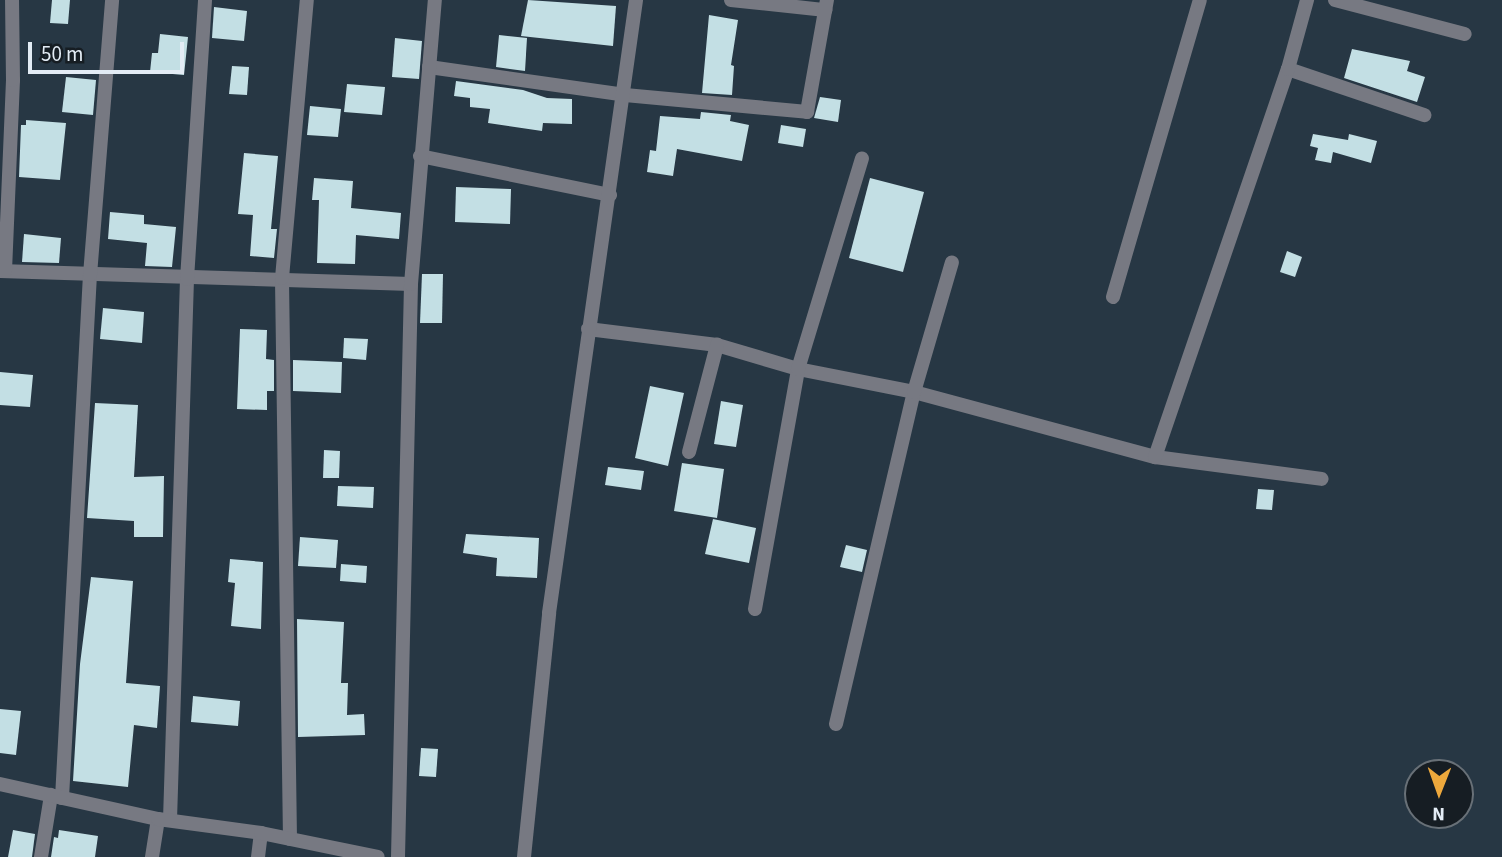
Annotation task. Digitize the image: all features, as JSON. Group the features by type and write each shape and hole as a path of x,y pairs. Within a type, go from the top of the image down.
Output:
{"street":[{"path":"12,0 13,80 2,271 187,279 282,278 411,284"},
{"path":"41,857 56,797 90,275 112,0"},
{"path":"152,857 164,819 187,279 205,0"},
{"path":"290,839 282,278 307,0"},
{"path":"398,857 411,284 435,0"},
{"path":"524,857 549,613 588,329 625,94 636,0"},
{"path":"429,66 625,94 807,112 826,5 731,0"},
{"path":"1113,297 1200,0"},
{"path":"1155,457 1287,69 1307,0"},
{"path":"1335,0 1465,34"},
{"path":"1287,69 1424,115"},
{"path":"420,156 610,195"},
{"path":"755,609 799,369 862,159"},
{"path":"836,724 914,392 952,262"},
{"path":"588,329 716,345 799,369 914,392 1155,457 1322,479"},
{"path":"689,453 716,345"},
{"path":"0,784 164,819 261,833 378,857"},
{"path":"258,857 261,833"}],"building":[{"path":"52,0 70,0 68,24 50,23"},
{"path":"528,0 616,6 613,46 521,36"},
{"path":"214,7 247,11 244,41 212,38"},
{"path":"709,15 738,20 731,65 734,66 732,95 702,93"},
{"path":"160,34 188,37 184,75 150,72 152,53 158,53"},
{"path":"499,35 527,38 525,71 496,67"},
{"path":"395,38 422,41 419,79 392,77"},
{"path":"1352,49 1410,61 1407,71 1425,77 1417,102 1344,78"},
{"path":"232,66 249,67 247,95 229,94"},
{"path":"66,77 96,80 93,115 62,112"},
{"path":"456,81 523,90 547,98 572,99 572,124 543,123 542,131 488,123 490,109 470,107 470,98 454,96"},
{"path":"347,84 385,87 382,115 344,112"},
{"path":"820,97 841,100 838,122 814,118"},
{"path":"310,106 341,109 338,137 307,135"},
{"path":"701,112 731,115 730,121 749,125 742,161 677,149 673,176 647,172 650,150 656,151 660,116 700,119"},
{"path":"26,120 66,123 60,180 19,177 21,125 26,125"},
{"path":"781,125 806,129 803,147 778,143"},
{"path":"1313,134 1348,140 1349,134 1377,141 1371,163 1333,152 1331,163 1315,160 1318,148 1310,146"},
{"path":"244,153 278,156 271,229 277,229 274,258 250,256 253,215 238,214"},
{"path":"314,178 353,181 351,208 401,213 399,239 356,235 355,264 317,263 319,200 312,200"},
{"path":"870,178 924,192 903,272 849,258"},
{"path":"456,187 511,189 510,224 455,222"},
{"path":"110,212 144,215 144,224 176,227 172,267 145,266 147,243 108,239"},
{"path":"24,234 61,238 59,263 22,262"},
{"path":"1287,251 1302,257 1295,277 1280,272"},
{"path":"422,274 443,274 442,323 420,323"},
{"path":"103,308 144,312 142,343 100,339"},
{"path":"240,329 267,330 266,359 274,360 274,391 267,391 267,410 237,409"},
{"path":"344,338 368,339 366,360 343,358"},
{"path":"293,360 342,362 341,393 293,391"},
{"path":"0,372 33,375 30,407 0,405"},
{"path":"650,386 684,393 668,466 635,458"},
{"path":"721,401 743,405 736,447 714,444"},
{"path":"95,403 138,405 134,477 164,476 163,537 134,537 134,521 87,518"},
{"path":"324,450 340,451 339,478 323,478"},
{"path":"682,463 724,469 717,518 674,511"},
{"path":"608,467 644,471 641,490 605,485"},
{"path":"338,486 374,487 373,508 337,506"},
{"path":"1258,489 1274,490 1272,510 1256,509"},
{"path":"713,519 756,528 749,563 705,554"},
{"path":"466,534 539,538 537,578 496,576 497,558 463,553"},
{"path":"300,537 338,540 336,568 298,566"},
{"path":"846,545 867,550 862,572 840,567"},
{"path":"230,559 263,562 261,629 231,626 235,583 228,582"},
{"path":"341,564 367,566 366,583 340,581"},
{"path":"91,577 133,581 126,683 160,686 157,728 134,725 128,787 73,781 80,664"},
{"path":"297,619 344,622 341,683 348,683 347,715 364,714 365,735 298,737"},
{"path":"193,696 240,701 238,726 191,722"},
{"path":"0,709 21,711 16,755 0,753"},
{"path":"421,748 438,749 436,777 419,776"},
{"path":"13,830 35,834 32,857 8,857"},
{"path":"59,830 98,836 95,857 51,857 54,837 58,838"}]}
